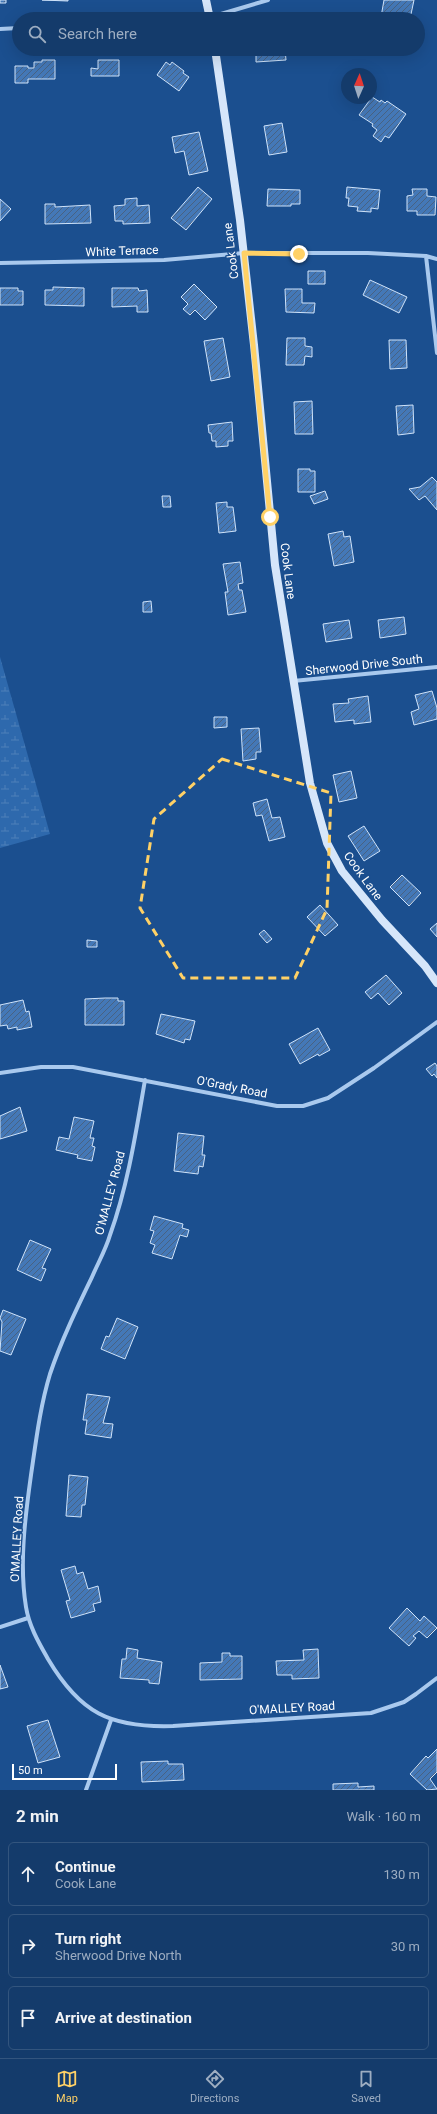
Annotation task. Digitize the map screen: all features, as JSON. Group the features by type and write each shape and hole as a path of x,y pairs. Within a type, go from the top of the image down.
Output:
{"street":[{"path":"206,0 207,12"},
{"path":"228,12 268,0"},
{"path":"0,29 12,28"},
{"name":"Cook Lane","path":"216,56 232,157 244,253 274,557 310,783 327,843 342,871 361,896 425,966 437,983"},
{"name":"White Terrace","path":"0,263 164,260 244,253 368,253 426,256 437,259"},
{"path":"426,256 437,353"},
{"name":"Sherwood Drive South","path":"293,681 437,668"},
{"name":"O'Grady Road","path":"0,1074 34,1068 57,1066 90,1070 145,1080 277,1106 303,1106 320,1101 342,1089 374,1068 437,1022"},
{"name":"O'MALLEY Road","path":"145,1080 125,1185 113,1226 51,1373 44,1400 30,1483 24,1545 25,1596 28,1618 44,1651 65,1685 84,1704 111,1720 141,1726 371,1713 404,1702 437,1678"},
{"path":"0,1627 28,1618"},
{"path":"86,1790 111,1720"}],"highlighted area":[{"path":"222,759 331,793 327,909 295,978 183,978 140,908 154,819"}],"green space":[{"path":"0,657 50,834 0,848"}],"building":[{"path":"0,0 6,0 6,3 0,3"},
{"path":"42,0 68,0 68,1"},
{"path":"384,0 414,0 411,12 382,12"},
{"path":"256,56 286,56 286,60 256,62"},
{"path":"42,60 55,60 55,79 28,79 28,83 15,83 15,66 28,66 28,68 34,68 34,62 42,62"},
{"path":"98,60 119,60 119,76 91,76 91,68 98,69"},
{"path":"166,62 170,65 172,62 189,77 179,91 157,75"},
{"path":"377,100 380,102 381,100 385,103 387,101 406,114 389,138 385,136 381,142 373,136 377,130 372,126 373,124 359,115 367,104 377,104"},
{"path":"282,123 287,152 269,155 264,126"},
{"path":"199,132 208,171 189,175 184,151 175,153 172,137"},
{"path":"198,187 212,199 186,230 171,218"},
{"path":"347,187 380,190 378,209 371,208 371,212 357,211 358,207 348,206 349,198 346,198"},
{"path":"268,189 300,190 300,204 291,204 291,206 267,206"},
{"path":"412,189 427,189 427,196 436,197 435,215 417,215 417,211 407,211 407,196 413,195"},
{"path":"137,198 137,206 149,205 150,223 123,224 123,221 115,221 114,206 125,205 125,199"},
{"path":"0,199 11,209 0,221"},
{"path":"45,204 55,204 55,207 90,205 91,223 45,224"},
{"path":"308,271 325,271 325,284 308,284"},
{"path":"370,280 407,297 399,313 363,295"},
{"path":"194,284 217,307 205,320 195,310 190,315 183,309 188,304 181,297"},
{"path":"53,287 84,288 84,306 45,305 45,290 53,290"},
{"path":"0,288 18,288 18,291 23,291 23,305 0,305"},
{"path":"112,288 138,288 139,291 147,290 148,312 137,312 137,306 112,307"},
{"path":"285,289 302,289 302,303 315,303 314,313 286,312"},
{"path":"223,338 230,377 211,381 204,341"},
{"path":"287,338 305,338 305,346 312,347 312,357 305,356 304,365 286,365"},
{"path":"389,340 406,340 407,368 390,369"},
{"path":"312,401 313,434 295,434 294,402"},
{"path":"413,405 414,433 398,435 396,406"},
{"path":"232,422 233,441 228,441 228,446 216,447 216,441 212,441 208,425"},
{"path":"298,469 310,469 310,471 315,471 315,492 298,492"},
{"path":"432,477 437,482 437,510 425,496 419,500 409,489 420,487"},
{"path":"325,491 328,499 314,504 310,496"},
{"path":"162,496 170,496 171,507 163,507"},
{"path":"227,502 227,507 233,507 236,531 219,533 216,503"},
{"path":"343,531 344,537 350,536 354,562 334,566 328,534"},
{"path":"240,562 243,583 238,584 239,590 242,590 246,612 228,615 225,592 228,592 223,564"},
{"path":"151,601 152,612 143,612 143,602"},
{"path":"404,617 406,634 380,638 378,620"},
{"path":"349,620 352,638 326,642 323,624"},
{"path":"432,691 437,708 437,719 414,725 411,712 419,709 415,695"},
{"path":"368,696 371,722 354,724 354,720 335,722 333,704 349,703 348,699"},
{"path":"214,717 227,717 227,727 214,728"},
{"path":"259,728 261,752 256,752 256,759 243,761 241,729"},
{"path":"351,771 357,798 339,802 333,775"},
{"path":"267,799 272,818 280,817 285,837 269,841 262,815 256,816 253,803"},
{"path":"364,826 380,851 364,861 348,836"},
{"path":"402,875 421,893 409,906 390,887"},
{"path":"320,905 338,925 325,936 307,917"},
{"path":"437,923 437,937 430,929"},
{"path":"264,930 272,939 267,943 259,934"},
{"path":"87,940 97,941 97,947 87,947"},
{"path":"386,975 402,993 389,1005 378,993 371,999 365,992"},
{"path":"118,998 118,1001 124,1001 124,1025 85,1025 85,999"},
{"path":"23,1000 26,1012 29,1011 32,1027 17,1030 17,1027 8,1029 7,1025 0,1026 0,1005"},
{"path":"161,1014 195,1021 190,1040 185,1039 184,1043 156,1034"},
{"path":"318,1028 330,1050 319,1056 318,1054 300,1064 289,1044"},
{"path":"435,1063 437,1066 437,1078 434,1074 432,1076 426,1069"},
{"path":"20,1107 27,1131 0,1139 0,1116"},
{"path":"74,1117 94,1121 90,1138 94,1138 92,1146 95,1147 92,1161 77,1158 78,1155 56,1150 59,1137 69,1139"},
{"path":"178,1133 204,1136 202,1155 205,1155 203,1167 199,1166 198,1174 174,1171"},
{"path":"154,1216 183,1224 182,1228 189,1230 187,1237 180,1235 172,1259 152,1253 155,1245 150,1243 154,1231 150,1230"},
{"path":"30,1240 51,1249 42,1268 46,1269 41,1281 17,1270"},
{"path":"3,1310 26,1319 11,1355 0,1351 2,1322 0,1318"},
{"path":"117,1318 138,1327 125,1359 101,1349 106,1336 109,1337"},
{"path":"87,1394 110,1397 103,1423 113,1424 111,1438 85,1434 87,1420 83,1420"},
{"path":"69,1475 88,1477 85,1505 82,1505 81,1517 66,1516"},
{"path":"75,1566 77,1574 83,1572 88,1589 98,1586 101,1602 93,1604 95,1611 71,1618 66,1601 70,1600 61,1570"},
{"path":"407,1608 420,1621 424,1616 437,1628 427,1638 419,1631 413,1636 416,1638 409,1646 389,1628"},
{"path":"127,1648 138,1650 137,1658 162,1662 159,1684 149,1683 149,1680 120,1678 122,1659 126,1659"},
{"path":"318,1649 319,1678 292,1679 292,1675 277,1675 276,1661 304,1660 303,1650"},
{"path":"222,1653 230,1653 230,1656 242,1656 242,1679 200,1680 200,1663 222,1662"},
{"path":"0,1665 8,1687 0,1689"},
{"path":"48,1720 60,1757 38,1763 27,1726"},
{"path":"437,1749 437,1772 430,1779 437,1789 427,1790 410,1774 426,1756 428,1758"},
{"path":"168,1761 168,1764 183,1764 184,1780 142,1782 141,1762"},
{"path":"358,1783 358,1787 374,1786 374,1790 333,1790 333,1784"}],"route":[{"path":"270,517 244,253 299,254"}]}
